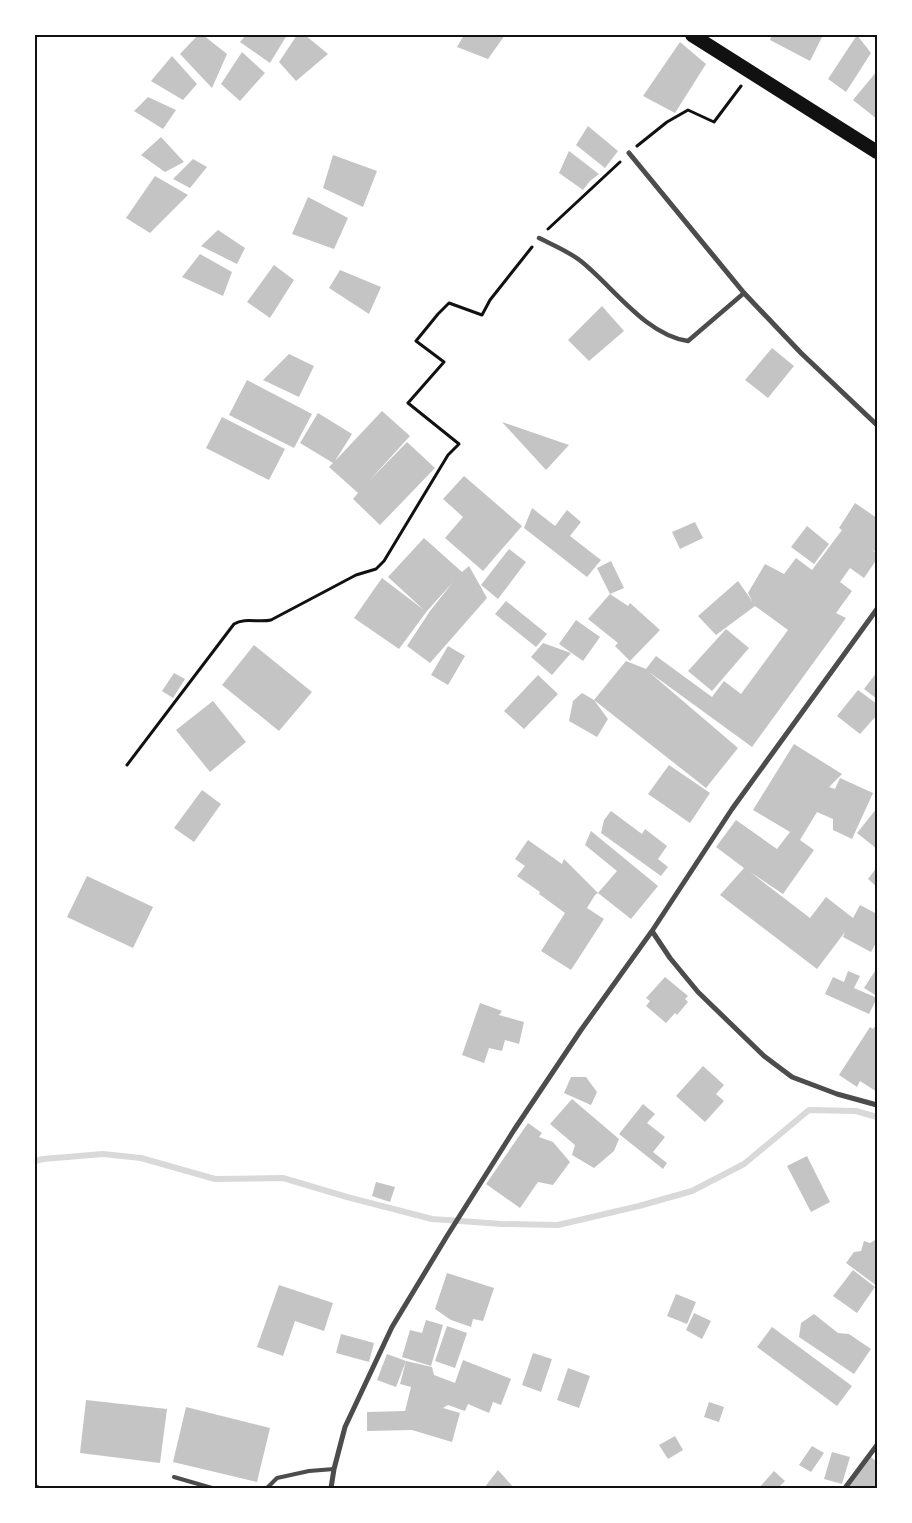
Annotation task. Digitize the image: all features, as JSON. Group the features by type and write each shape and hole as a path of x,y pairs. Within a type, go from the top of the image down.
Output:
{"highway":[{"path":"692,35 877,152"}],"street":[{"path":"629,153 744,293 801,353 877,425"},
{"path":"539,238 581,261 654,328 678,340 688,341 744,293"},
{"path":"331,1488 345,1427 392,1328 447,1236 560,1060 652,931 732,809 877,609"},
{"path":"652,931 670,958 698,992 764,1056 792,1078 829,1092 877,1105"},
{"path":"845,1488 877,1445"}],"lane":[{"path":"268,1488 277,1478 309,1471 334,1469"},
{"path":"174,1477 212,1488"}],"path":[{"path":"127,765 234,624 240,621 263,622 271,620 356,575 376,569 384,561 448,455 459,444 408,403 444,362 416,341 438,314 449,303 482,315 490,300 539,238 629,153 667,122 688,110 714,122 752,72"}],"building":[{"path":"198,35 203,35 227,54 212,88 180,54"},
{"path":"246,35 287,35 270,63 240,42"},
{"path":"297,35 305,35 328,54 296,81 279,62"},
{"path":"464,35 505,35 488,59 457,47"},
{"path":"772,35 823,35 810,61 770,40"},
{"path":"857,35 871,53 846,92 828,79"},
{"path":"680,42 706,64 675,113 643,96"},
{"path":"242,52 265,73 240,101 221,84"},
{"path":"172,56 197,84 183,100 151,81"},
{"path":"877,71 877,119 853,100"},
{"path":"148,97 176,110 163,129 134,111"},
{"path":"588,126 618,151 605,168 576,145"},
{"path":"161,137 184,162 165,172 141,155"},
{"path":"569,151 599,174 583,190 559,173"},
{"path":"333,155 377,171 363,207 323,188"},
{"path":"193,159 207,167 190,188 173,179"},
{"path":"155,176 188,195 150,233 126,218"},
{"path":"308,197 348,218 334,249 292,234"},
{"path":"218,230 245,248 237,264 201,246"},
{"path":"200,254 232,272 223,296 182,277"},
{"path":"274,265 294,280 270,318 247,302"},
{"path":"340,270 381,287 369,314 329,288"},
{"path":"602,306 624,331 589,361 568,340"},
{"path":"772,348 794,366 768,398 745,380"},
{"path":"289,354 314,366 299,397 263,380"},
{"path":"247,380 312,414 294,448 229,415"},
{"path":"382,411 410,436 368,482 407,442 435,468 380,525 353,499 358,493 329,467 333,463 300,443 318,413 352,434 335,461"},
{"path":"222,417 285,449 269,480 206,448"},
{"path":"502,422 569,445 546,470"},
{"path":"464,476 522,526 483,571 445,538 463,517 443,499"},
{"path":"855,503 877,518 877,553 871,549 877,554 877,559 864,578 850,568 840,582 852,591 836,613 846,618 752,747 649,672 738,748 706,788 594,700 626,661 646,669 656,656 712,697 724,681 741,694 788,630 755,606 716,635 698,616 738,581 752,601 748,593 765,564 784,574 796,558 812,570 842,530 839,528"},
{"path":"532,508 555,526 567,510 581,522 570,536 601,560 587,577 524,528"},
{"path":"695,522 703,538 680,549 672,532"},
{"path":"807,526 829,544 814,564 791,547"},
{"path":"424,538 462,572 469,566 487,598 430,663 407,646 430,611 453,582 427,611 399,649 354,618 382,578 424,610 388,577"},
{"path":"509,549 526,562 498,599 481,585"},
{"path":"611,561 624,588 610,594 597,568"},
{"path":"610,594 628,606 630,603 660,630 630,661 615,646 618,643 588,619"},
{"path":"506,601 547,634 536,647 495,614"},
{"path":"576,620 600,637 583,661 559,644"},
{"path":"726,629 749,648 712,691 688,671"},
{"path":"543,643 571,653 552,675 531,657"},
{"path":"254,645 312,692 279,731 222,685"},
{"path":"448,646 465,656 448,685 431,675"},
{"path":"877,672 877,699 864,689"},
{"path":"174,673 185,679 173,698 162,691"},
{"path":"538,675 558,694 524,729 504,711"},
{"path":"858,690 877,704 877,715 860,734 837,716"},
{"path":"582,693 594,700 608,719 597,737 569,721 573,701"},
{"path":"213,701 246,742 210,772 176,730"},
{"path":"794,744 842,774 829,787 835,789 840,778 873,793 852,839 833,830 833,819 817,812 800,840 814,850 783,894 750,872 810,918 826,897 853,918 860,905 877,914 877,941 871,952 843,937 845,932 817,969 720,895 744,868 716,847 736,820 777,849 790,832 753,810"},
{"path":"669,765 710,793 690,823 648,794"},
{"path":"202,790 221,804 194,842 174,828"},
{"path":"877,808 877,849 857,833"},
{"path":"611,811 642,834 645,829 667,846 658,859 668,867 661,876 601,833 604,820"},
{"path":"591,831 658,886 631,919 598,893 617,871 585,845"},
{"path":"528,840 562,864 564,859 598,893 587,908 604,919 571,970 541,951 565,913 517,876 525,866 515,859"},
{"path":"877,867 877,887 868,879"},
{"path":"87,876 153,907 133,948 67,917"},
{"path":"877,968 877,996 864,988"},
{"path":"848,971 860,976 854,988 877,998 869,1014 825,994 833,977 844,982"},
{"path":"665,977 688,996 685,999 688,1002 677,1015 675,1013 666,1023 646,1006 650,1001 646,998"},
{"path":"480,1003 502,1011 499,1015 524,1022 519,1044 505,1040 502,1051 489,1048 484,1063 462,1055"},
{"path":"877,1024 877,1092 860,1081 857,1087 839,1075 870,1027 873,1029"},
{"path":"703,1066 724,1085 716,1094 724,1101 705,1122 676,1096"},
{"path":"571,1077 586,1077 597,1092 591,1105 564,1093"},
{"path":"572,1099 619,1139 614,1151 594,1168 572,1155 575,1145 550,1124"},
{"path":"643,1104 655,1114 647,1123 665,1137 653,1152 667,1163 663,1169 619,1134"},
{"path":"528,1123 542,1133 539,1137 553,1142 570,1162 553,1185 538,1182 520,1208 486,1184"},
{"path":"807,1156 830,1202 811,1212 787,1166"},
{"path":"376,1182 395,1187 390,1202 372,1196"},
{"path":"877,1239 877,1286 846,1263 854,1252 861,1251 864,1241 870,1243"},
{"path":"853,1270 875,1287 857,1313 833,1296"},
{"path":"447,1273 494,1288 483,1321 473,1319 471,1327 451,1320 435,1309"},
{"path":"279,1285 333,1303 324,1331 295,1321 283,1356 257,1347"},
{"path":"676,1294 696,1302 687,1324 667,1316"},
{"path":"694,1313 711,1321 702,1339 686,1330"},
{"path":"814,1314 838,1333 849,1334 871,1349 854,1374 799,1337 801,1323"},
{"path":"426,1320 443,1325 431,1366 402,1357 410,1330 422,1333"},
{"path":"447,1326 467,1333 455,1368 435,1361"},
{"path":"772,1327 852,1386 837,1406 757,1347"},
{"path":"341,1334 374,1343 369,1362 336,1353"},
{"path":"533,1353 552,1359 541,1392 522,1385"},
{"path":"387,1354 406,1361 396,1387 377,1380"},
{"path":"463,1360 511,1379 501,1405 493,1402 489,1413 468,1404 465,1411 448,1405 443,1408 460,1413 452,1442 412,1430 367,1431 367,1412 405,1411 411,1387 400,1384 406,1361 432,1367 434,1375 455,1383"},
{"path":"568,1368 590,1376 579,1408 557,1400"},
{"path":"86,1400 167,1409 160,1463 80,1453"},
{"path":"709,1402 724,1407 719,1422 704,1417"},
{"path":"186,1407 270,1428 257,1482 173,1462"},
{"path":"675,1436 683,1450 668,1459 659,1445"},
{"path":"812,1446 824,1453 811,1472 799,1465"},
{"path":"832,1452 850,1457 842,1484 824,1479"},
{"path":"871,1457 877,1462 877,1488 848,1488"},
{"path":"498,1470 514,1488 484,1488"},
{"path":"774,1471 785,1481 778,1488 759,1488"}],"waterway":[{"path":"35,1161 103,1154 141,1158 215,1179 283,1178 432,1219 502,1224 558,1225 639,1206 692,1191 744,1164 809,1110 856,1111 877,1117"}]}
